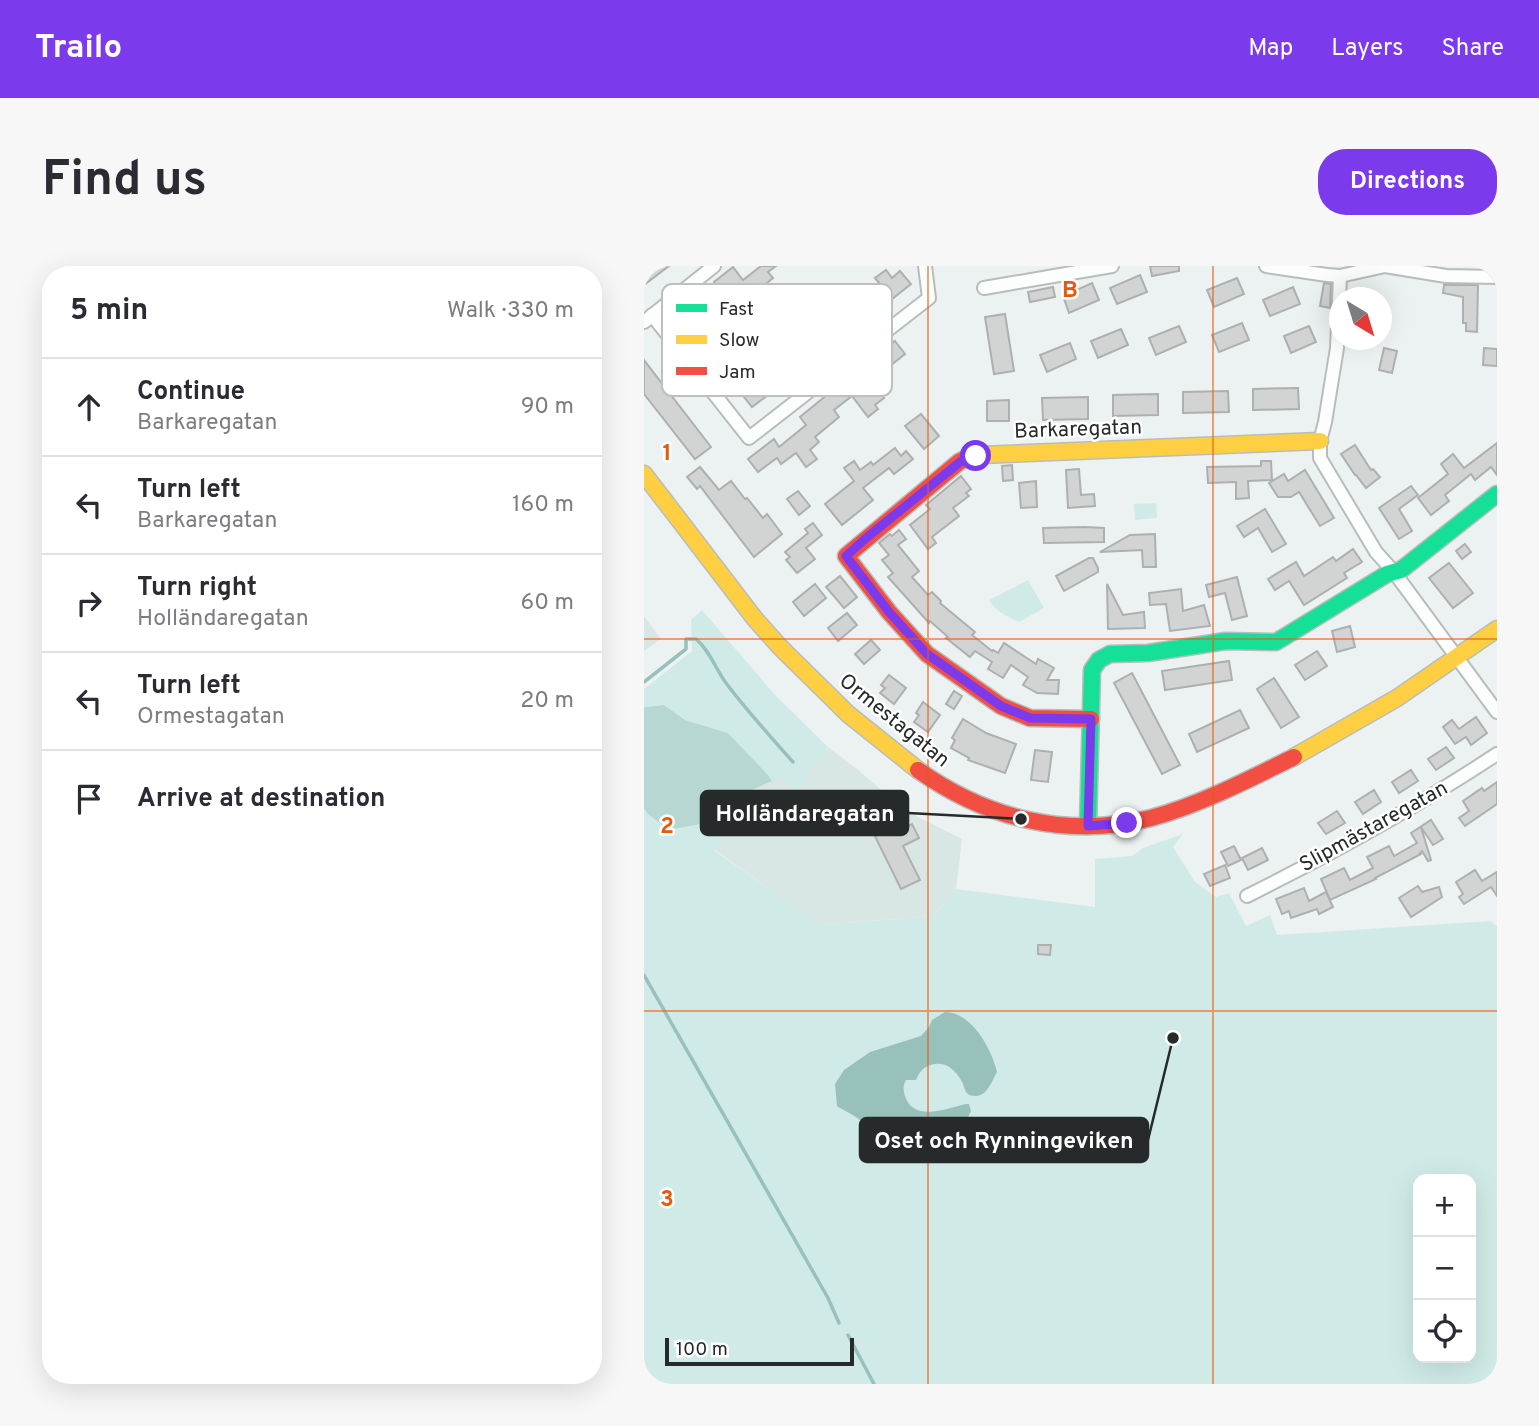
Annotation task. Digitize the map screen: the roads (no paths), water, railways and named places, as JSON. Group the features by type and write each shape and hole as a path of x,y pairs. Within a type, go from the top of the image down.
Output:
{"street":[{"path":"692,284 714,266"},
{"path":"892,327 929,298 925,266"},
{"path":"984,288 1112,266"},
{"path":"1266,266 1340,276 1385,266 1465,271 1497,277"},
{"path":"1340,276 1337,348 1320,441 1321,458 1376,552 1394,572 1497,712"},
{"path":"662,308 648,319 662,335"},
{"path":"713,396 749,438 803,396"},
{"name":"Barkaregatan","path":"1091,719 1030,718 1001,706 927,654 889,612 846,556 960,462 971,456 1320,441"},
{"name":"Ormestagatan","path":"644,474 766,631 852,719 931,781 968,801 1032,822 1088,826 1149,819 1186,806 1252,778 1341,731 1417,684 1497,629"},
{"path":"1088,826 1092,670 1099,660 1110,654 1147,653 1226,641 1276,642 1387,574 1401,570 1497,494"},
{"name":"Slipmästaregatan","path":"1247,896 1370,832 1448,787 1497,754"}],"waterway":[{"path":"644,682 686,649 686,639 696,639 734,693 793,762"},
{"path":"644,975 828,1298 839,1323"},
{"path":"848,1335 874,1384"}],"place":[{"name":"Holländaregatan","path":"1021,819"},
{"name":"Oset och Rynningeviken","path":"1173,1038"}]}
